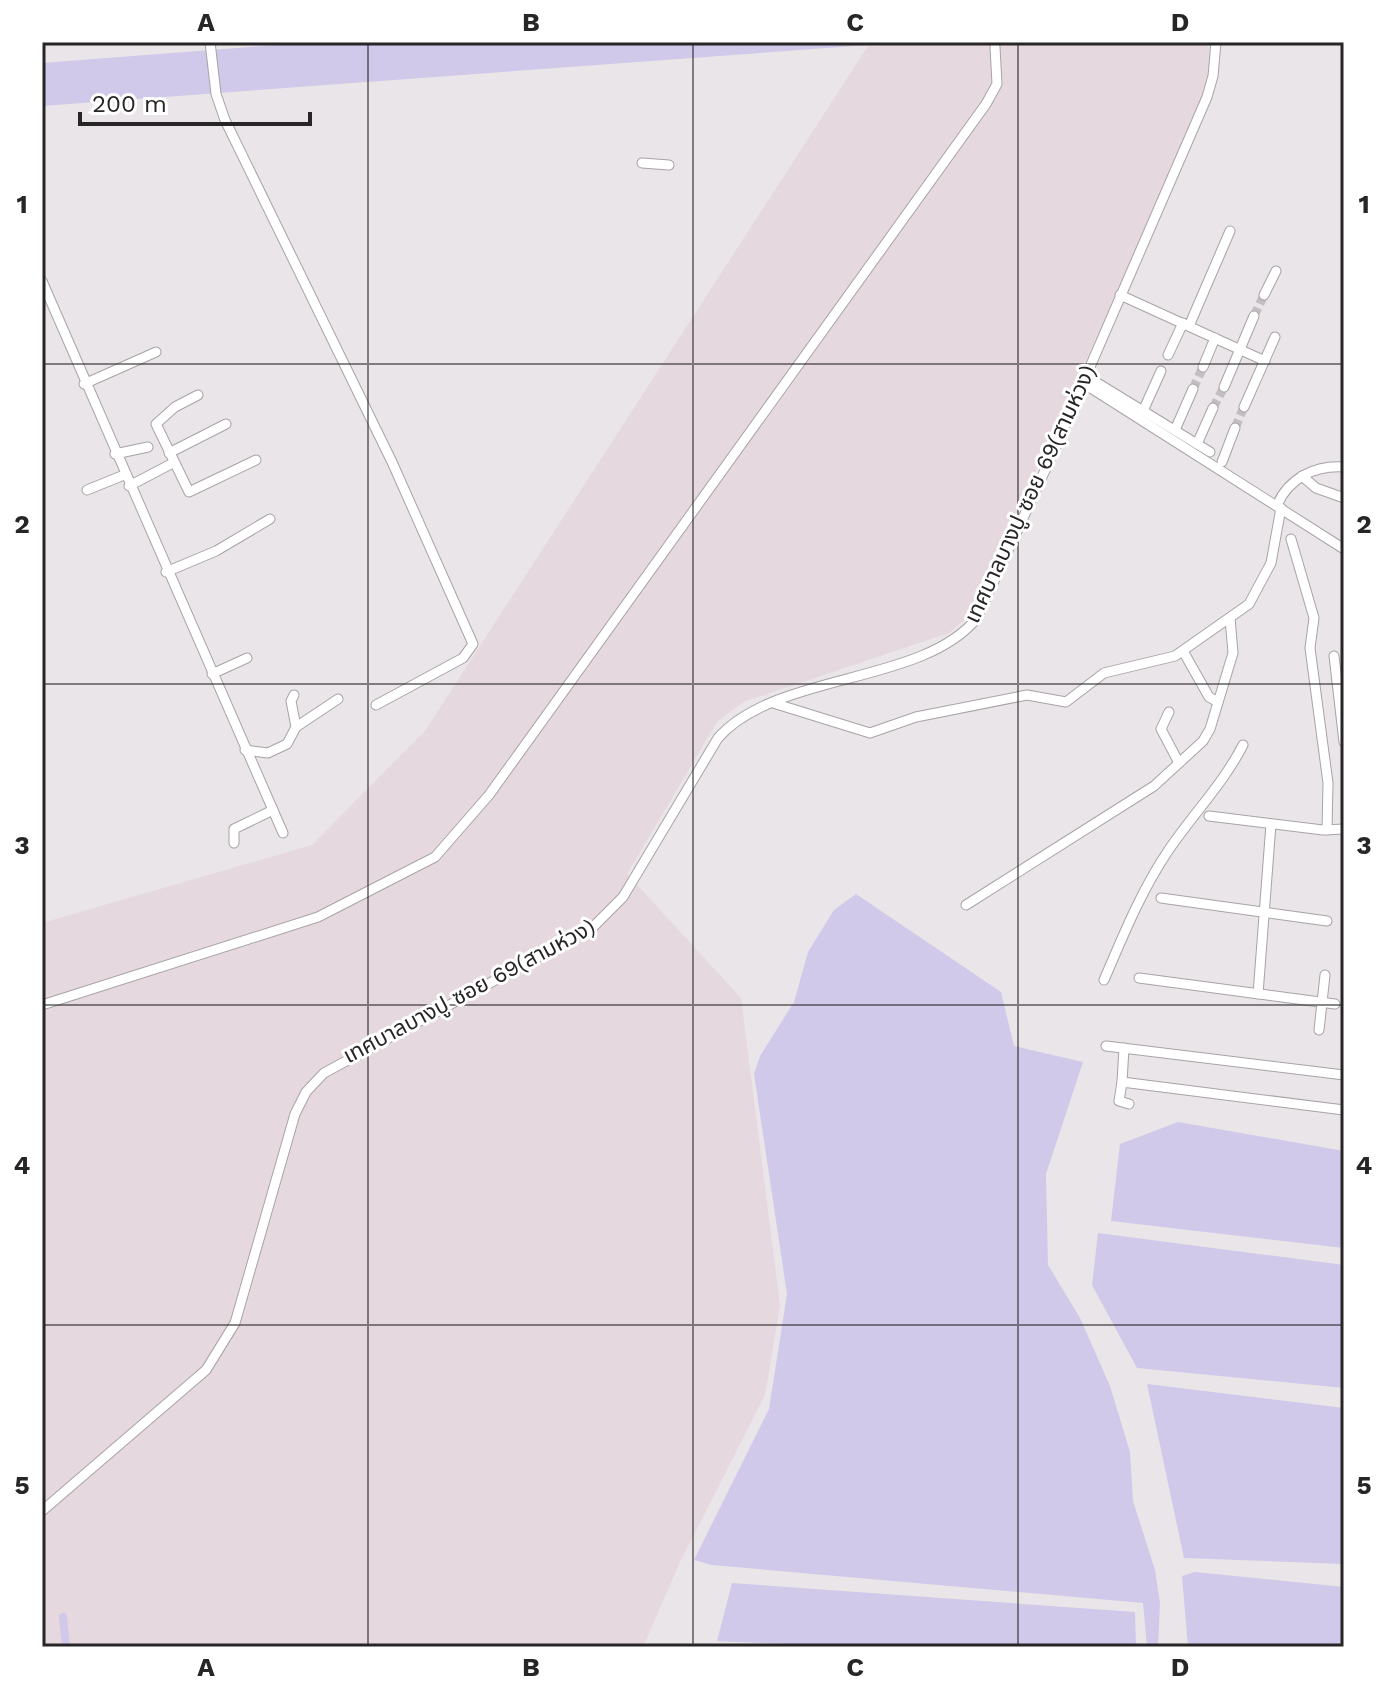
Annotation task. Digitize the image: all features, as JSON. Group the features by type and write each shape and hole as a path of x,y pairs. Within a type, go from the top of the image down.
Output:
{"street":[{"name":"เทศบาลบางปู ซอย 69(สามห่วง)","path":"42,1511 191,1384 218,1355 235,1323 295,1114 314,1082 354,1054 593,927 623,897 718,738 738,719 773,703 931,651 966,631 983,606 1207,97 1213,76 1216,42"},
{"path":"210,43 216,94 225,120 392,462 473,644 463,658 376,705"},
{"path":"42,1005 303,923 435,857 450,844 986,104 997,84 995,47"},
{"path":"642,163 669,165"},
{"path":"1168,355 1230,231"},
{"path":"1264,295 1276,271"},
{"path":"42,281 166,572 283,833"},
{"path":"1120,295 1265,361"},
{"path":"1224,387 1254,316"},
{"path":"1244,407 1275,337"},
{"path":"1203,367 1215,338"},
{"path":"84,384 156,352"},
{"path":"1143,411 1161,371"},
{"path":"1084,380 1210,452"},
{"path":"1084,380 1344,549"},
{"path":"1175,430 1193,389"},
{"path":"198,395 157,422 189,492 256,460"},
{"path":"1197,444 1213,408"},
{"path":"129,486 226,424"},
{"path":"1222,462 1235,428"},
{"path":"115,454 148,447"},
{"path":"773,703 875,733 916,717 1027,695 1066,702 1104,673 1183,651 1253,599 1271,563 1284,509 1296,480 1324,467 1344,467"},
{"path":"87,490 124,475"},
{"path":"1296,480 1344,498"},
{"path":"166,572 216,551 270,519"},
{"path":"1291,539 1314,618 1310,648 1328,783 1327,830"},
{"path":"966,905 1154,786 1206,737 1234,647 1230,618"},
{"path":"1183,651 1209,697 1218,702"},
{"path":"1334,656 1344,742"},
{"path":"212,674 247,658"},
{"path":"245,750 268,753 293,738 296,727 291,701 294,695"},
{"path":"296,727 338,699"},
{"path":"1169,712 1161,729 1179,763"},
{"path":"1104,980 1147,885 1169,849 1225,780 1243,745"},
{"path":"234,843 234,829 273,810"},
{"path":"1209,816 1327,830 1344,829"},
{"path":"1258,994 1271,824"},
{"path":"1161,898 1264,915 1327,921"},
{"path":"1319,1030 1325,975"},
{"path":"1139,978 1335,1004"},
{"path":"1106,1046 1344,1075"},
{"path":"1124,1048 1119,1101 1129,1104"},
{"path":"1122,1082 1344,1110"}],"shaded area":[{"path":"316,42 909,42 42,106 42,63"},
{"path":"921,42 1209,42 1210,71 1202,97 1132,259 970,615 949,633 743,702 717,722 627,874 741,998 780,1305 765,1395 679,1564 643,1647 42,1647 42,923 312,845 425,731 868,46"},
{"path":"856,894 1001,992 1014,1046 1083,1062 1046,1174 1048,1265 1080,1318 1110,1386 1130,1452 1133,1501 1155,1570 1160,1603 1158,1647 1147,1647 1143,1603 712,1565 694,1560 769,1409 787,1294 754,1074 760,1056 794,1002 808,952 834,910"},
{"path":"1178,1122 1344,1151 1344,1248 1111,1221 1120,1144"},
{"path":"1098,1233 1344,1265 1344,1388 1137,1368 1092,1285"},
{"path":"1147,1384 1344,1408 1342,1564 1184,1558"},
{"path":"1195,1572 1344,1587 1344,1647 1188,1647 1182,1576"},
{"path":"732,1583 1135,1612 1136,1647 850,1647 717,1641"}],"waterway":[{"path":"63,1617 66,1647"}],"tunnel":[{"path":"1254,316 1264,295"},
{"path":"1193,389 1203,367"},
{"path":"1213,408 1224,387"},
{"path":"1235,428 1244,407"}]}
